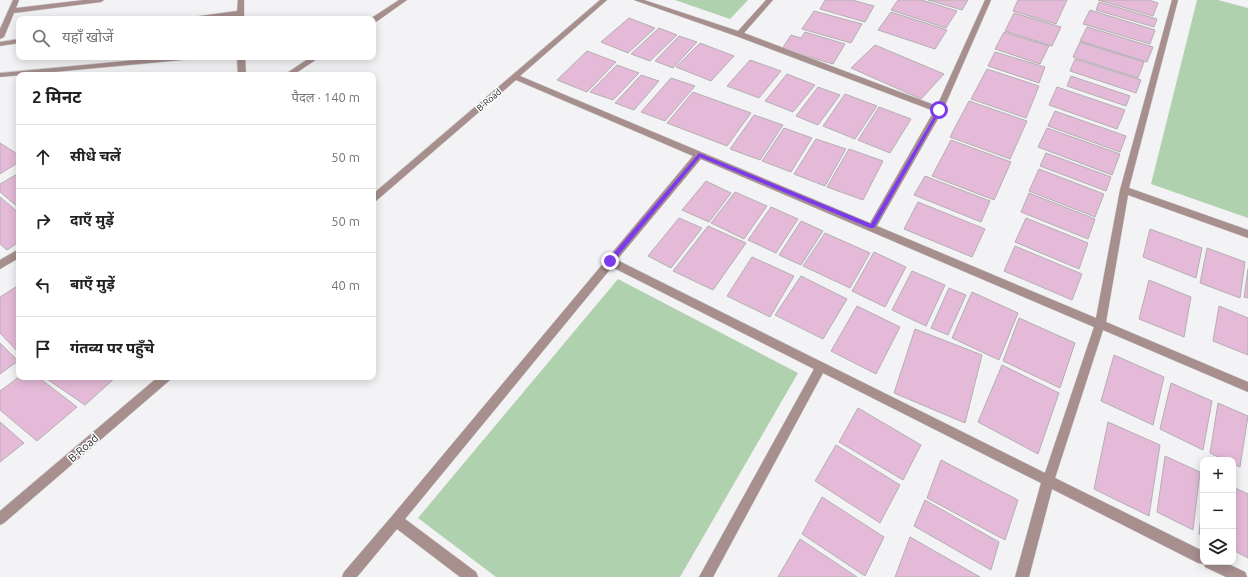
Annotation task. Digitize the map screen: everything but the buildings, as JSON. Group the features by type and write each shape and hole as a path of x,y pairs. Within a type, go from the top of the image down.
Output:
{"street":[{"path":"0,37 16,0"},
{"path":"11,11 101,0"},
{"path":"241,0 241,16"},
{"path":"376,18 404,0"},
{"name":"B-Road","path":"377,190 515,77 604,0"},
{"path":"637,0 739,34 939,110"},
{"path":"739,34 770,0"},
{"path":"872,227 939,110 988,0"},
{"path":"1022,577 1048,480 1100,324 1124,190 1175,0"},
{"path":"0,44 16,41"},
{"path":"32,72 161,60"},
{"path":"241,60 242,72"},
{"path":"293,72 311,60"},
{"path":"0,75 16,74"},
{"path":"515,77 1248,387"},
{"path":"349,577 699,155"},
{"path":"1124,190 1248,234"},
{"path":"0,265 16,255"},
{"path":"610,261 1200,556"},
{"path":"706,577 821,367"},
{"name":"B-Road","path":"0,519 162,380"},
{"path":"396,520 471,577"},
{"path":"1216,565 1240,577"}],"green space":[{"path":"675,0 748,0 730,19"},
{"path":"1197,0 1218,0 1248,8 1248,218 1151,184"},
{"path":"618,279 798,373 680,577 496,577 418,518"}],"route":[{"path":"610,261 699,155 872,227 939,110"}]}
